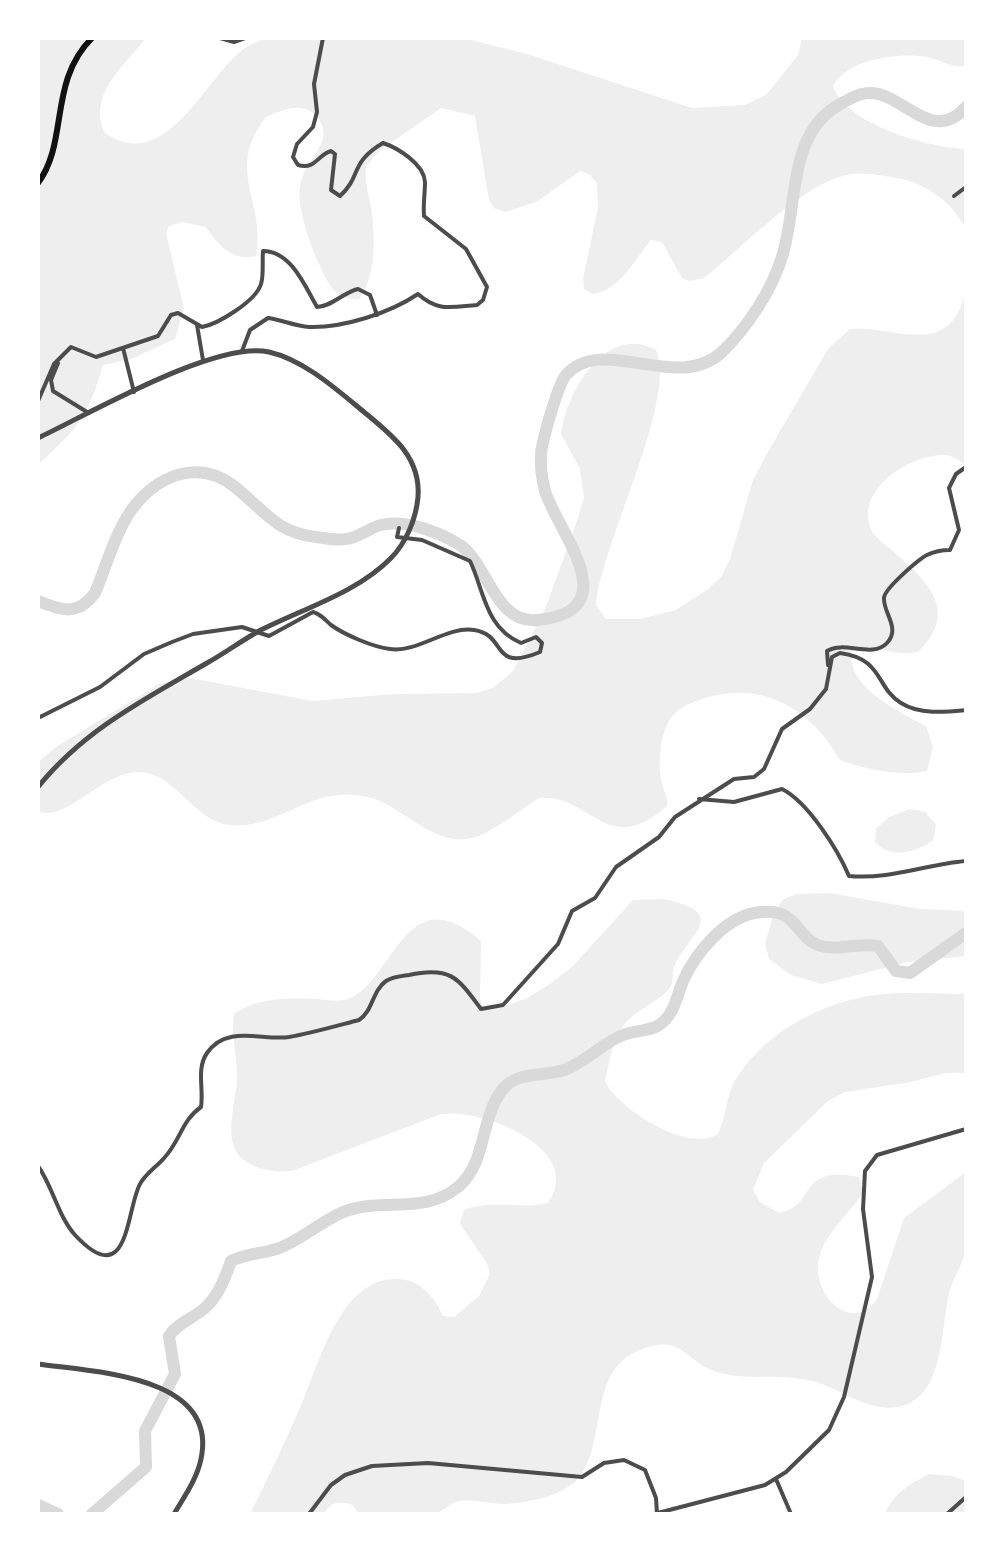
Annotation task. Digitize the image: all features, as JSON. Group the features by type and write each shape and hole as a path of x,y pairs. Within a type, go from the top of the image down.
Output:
{"main road":[{"path":"38,183 50,158 66,79 72,63 92,38"}],"street":[{"path":"220,38 234,42 245,38"},
{"path":"242,350 250,330 268,318 312,327 394,310 418,294 438,307 477,305 483,300 486,288 466,248 424,216 425,182 412,160 383,143 364,154 348,189 340,196 331,190 335,154 331,151 307,167 298,164 293,156 313,127 314,84 323,38"},
{"path":"954,196 966,187"},
{"path":"38,401 54,364 71,347 96,357 158,336 171,315 184,314 197,325 208,326 224,319 256,293 261,284 263,251 274,252 288,263 308,286 317,307 358,289 370,295 377,315"},
{"path":"197,325 203,362"},
{"path":"123,348 134,393"},
{"path":"38,438 203,362 242,350 283,356 342,395 399,442 414,468 417,483 416,510 400,547 368,576 256,632 94,731 38,787"},
{"path":"60,359 51,380 52,391 90,414"},
{"path":"830,670 827,651 835,646 885,646 892,628 883,602 887,588 925,556 950,550 959,530 949,488 956,474 966,467"},
{"path":"38,718 100,686 144,654 172,642 193,634 242,627 269,636 316,612 342,631 390,650 467,630 486,634 505,656 514,660 540,652 542,644 536,637 521,642 512,639 484,607 470,561 422,540 397,537 399,528"},
{"path":"38,1166 72,1232 86,1245 103,1253 114,1252 123,1245 140,1182 163,1160 184,1124 201,1107 200,1071 206,1054 216,1044 248,1034 286,1038 359,1020 366,1016 387,981 420,972 443,971 455,976 481,1009 502,1006 558,944 572,911 596,898 616,867 659,837 674,817 699,800 734,779 754,777 764,770 782,728 826,689 832,657 840,653 873,667 899,702 934,712 966,710"},
{"path":"699,800 734,802 782,789 795,796 836,846 849,876 880,876 966,861"},
{"path":"309,1514 345,1475 372,1466 428,1463 582,1477 604,1463 624,1460 645,1470 656,1498 655,1514 739,1494 776,1479 829,1430 844,1397 872,1276 862,1189 870,1160 902,1145 966,1129"},
{"path":"38,1364 156,1385 174,1393 195,1414 203,1447 199,1468 174,1514"},
{"path":"776,1479 791,1514"},
{"path":"947,1514 966,1496"}],"shaded area":[{"path":"38,38 146,38 110,82 101,106 105,133 127,143 148,142 166,132 184,117 230,61 266,38 463,38 527,54 692,108 745,105 767,94 798,55 802,38 966,38 965,66 927,57 889,57 850,69 833,86 840,100 870,122 911,139 966,149 966,229 947,204 921,186 874,174 847,175 829,181 792,204 704,278 682,278 662,242 651,240 618,281 592,294 584,289 583,279 598,207 597,183 580,171 538,201 505,212 494,208 489,200 475,116 441,108 378,152 366,167 373,258 365,290 359,299 352,299 338,294 326,279 301,209 301,180 321,144 322,125 308,110 288,109 266,117 248,154 258,237 256,256 233,254 206,227 183,222 169,226 166,233 184,308 175,339 131,359 103,365 80,421 38,465"},
{"path":"966,291 966,465 946,455 902,467 878,488 868,516 876,537 928,586 938,610 937,623 918,652 868,648 852,651 852,664 865,687 889,706 926,726 933,747 927,771 883,771 840,760 815,726 783,703 766,696 726,693 688,704 671,718 660,753 667,806 629,827 613,826 557,799 539,798 481,835 454,839 429,831 379,801 344,795 312,801 258,823 230,825 206,816 164,780 140,772 112,779 60,810 38,811 38,762 159,684 190,678 312,701 394,694 477,693 493,688 513,671 547,604 584,497 580,469 561,434 564,417 592,366 605,353 621,346 638,344 656,350 660,373 648,436 601,578 596,605 606,619 640,619 676,610 721,577 753,480 828,349 850,329 934,333 958,313"},
{"path":"910,809 925,812 936,824 933,841 903,852 889,851 875,842 876,829 889,817"},
{"path":"829,893 920,909 966,911 966,956 908,962 822,984 791,975 769,959 765,944 772,919 782,900 796,894"},
{"path":"663,899 696,911 701,918 700,926 674,967 669,989 621,1029 605,1081 624,1104 673,1133 705,1139 718,1134 731,1090 749,1061 775,1036 806,1017 871,996 966,994 966,1073 945,1073 845,1092 828,1101 764,1163 753,1190 760,1202 779,1213 791,1209 825,1176 859,1177 863,1192 829,1236 818,1266 829,1300 838,1308 857,1313 877,1299 904,1218 966,1172 966,1248 950,1290 938,1359 925,1390 914,1401 887,1408 812,1381 714,1371 674,1346 654,1346 624,1360 612,1373 589,1460 575,1482 557,1493 514,1503 460,1501 438,1513 419,1516 358,1514 353,1505 339,1502 323,1514 250,1514 290,1431 326,1342 350,1303 366,1288 384,1280 406,1280 429,1294 443,1316 454,1317 479,1296 490,1274 487,1263 460,1224 464,1210 485,1205 548,1203 556,1183 553,1165 524,1136 503,1125 459,1114 441,1114 292,1171 252,1165 239,1155 232,1135 237,1076 234,1014 274,1000 348,999 364,989 417,926 434,920 455,924 481,941 480,999 483,1007 500,1008 527,998 572,967 633,900"},
{"path":"929,1474 966,1481 966,1514 885,1514 897,1495"}],"waterway":[{"path":"38,601 69,609 89,600 136,504 158,484 196,472 222,479 271,519 302,534 342,540 390,524 432,531 470,554 511,613 537,620 564,614 579,602 583,586 580,568 545,491 541,459 551,413 566,375 581,364 599,360 684,367 704,363 722,352 749,320 772,282 787,238 802,154 821,119 837,106 872,93 930,120 942,121 966,107"},
{"path":"92,1514 146,1467 145,1431 175,1374 169,1336 212,1301 231,1261 282,1247 356,1208 416,1203 445,1196 468,1177 492,1108 507,1085 519,1078 564,1070 615,1038 659,1025 672,1010 696,959 712,938 732,922 754,913 779,913 818,945 878,946 896,971 910,973 966,933"},
{"path":"38,1505 58,1514"}]}
